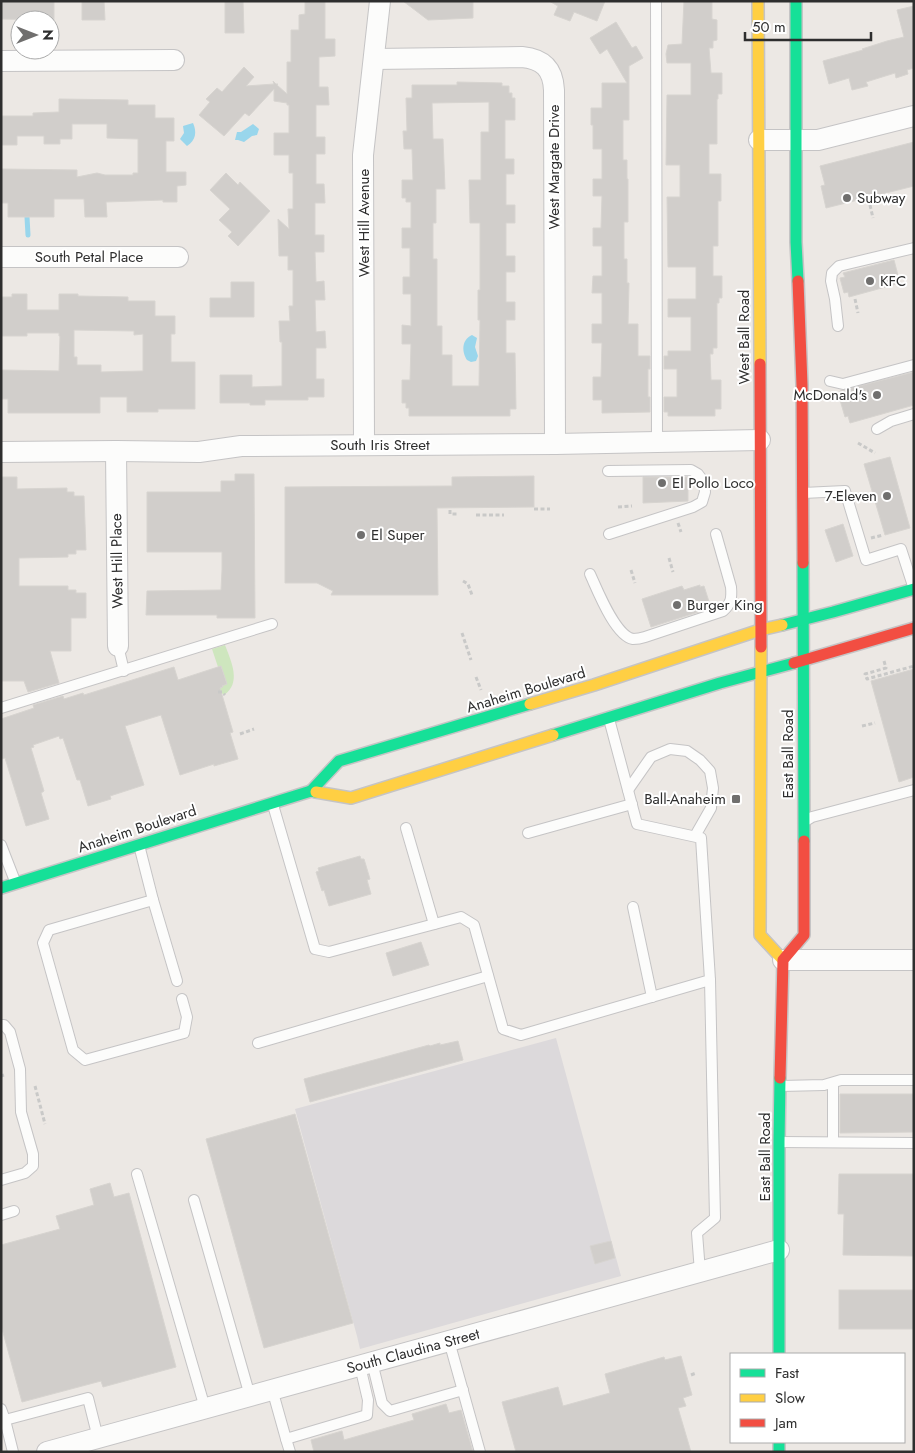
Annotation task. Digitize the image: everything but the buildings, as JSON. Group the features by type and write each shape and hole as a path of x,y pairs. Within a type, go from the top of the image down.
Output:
{"main road":[{"name":"West Ball Road","path":"758,1 761,672"},
{"path":"796,1 796,242 802,385 804,660"},
{"name":"Anaheim Boulevard","path":"311,791 339,762 594,685 760,630 914,589"},
{"name":"Anaheim Boulevard","path":"1,888 311,791 351,798 720,683 914,628"},
{"name":"East Ball Road","path":"779,1353 779,1142 783,960 804,935 804,660"},
{"name":"East Ball Road","path":"761,672 760,935 783,960"}],"street":[{"name":"West Hill Avenue","path":"364,446 363,154 380,1"},
{"name":"West Margate Drive","path":"374,59 522,57 537,60 549,70 554,83 555,444"},
{"path":"1,61 174,60"},
{"path":"759,140 818,140 914,116"},
{"name":"South Petal Place","path":"1,257 178,256"},
{"name":"South Iris Street","path":"1,452 199,452 241,446 555,444 760,440"},
{"name":"West Hill Place","path":"116,451 118,646"},
{"path":"783,960 914,960"},
{"name":"South Claudina Street","path":"47,1452 779,1250"}],"lane":[{"path":"656,1 657,441"},
{"path":"838,326 831,281 832,273 839,266 914,248"},
{"path":"830,381 843,384 914,364"},
{"path":"877,429 891,421 914,414"},
{"path":"608,471 691,470 698,474 704,482 705,492 702,502 693,507 609,534"},
{"path":"802,493 845,491 866,560 901,549 914,589"},
{"path":"590,574 605,607 619,629 633,639 645,637 723,611 730,604 731,587 716,534"},
{"path":"1,708 272,624"},
{"name":"West Hill Place","path":"118,646 124,671"},
{"path":"609,718 637,824 701,838 710,980 715,1218 697,1233 700,1272"},
{"path":"628,790 651,756 670,749 687,751 700,760 710,771 713,788 711,808 695,836"},
{"path":"804,822 812,817 914,790"},
{"path":"272,803 315,949 329,952 462,917 474,925 503,1029 521,1035 710,980"},
{"path":"528,833 632,804"},
{"path":"406,828 434,924"},
{"path":"139,844 177,981"},
{"path":"1,845 16,883"},
{"path":"153,900 49,930 43,943 73,1050 85,1060 184,1033 187,1016 182,999"},
{"path":"633,906 652,997"},
{"path":"258,1044 488,976"},
{"path":"1,1025 4,1025 10,1032 20,1069 21,1112 34,1154 34,1166 25,1173 1,1180"},
{"path":"780,1086 824,1085 841,1080 914,1080"},
{"path":"833,1083 833,1142"},
{"path":"779,1142 914,1143"},
{"path":"137,1174 205,1408"},
{"path":"194,1200 250,1396"},
{"path":"1,1215 14,1211"},
{"path":"448,1341 480,1452"},
{"path":"366,1364 382,1403 390,1410 463,1390"},
{"path":"286,1439 366,1414 368,1400 366,1364"},
{"path":"272,1390 290,1452"},
{"path":"4,1420 88,1398 98,1438"},
{"path":"1,1409 13,1452"}],"path":[{"path":"870,205 874,218"},
{"path":"855,299 858,312"},
{"path":"858,443 875,453"},
{"path":"618,507 632,506"},
{"path":"534,509 550,509"},
{"path":"450,510 450,514 458,514"},
{"path":"476,515 504,515"},
{"path":"867,540 883,535"},
{"path":"669,558 673,572"},
{"path":"631,570 635,583"},
{"path":"463,581 468,584 472,596"},
{"path":"462,633 471,660"},
{"path":"884,661 886,668 865,674 867,679 914,666"},
{"path":"476,677 480,690"},
{"path":"218,692 222,692 225,695"},
{"path":"862,726 875,722"},
{"path":"240,734 254,729"},
{"path":"32,1078 45,1124"},
{"path":"691,1375 696,1373"}],"shaded area":[{"path":"556,1038 621,1276 360,1349 295,1109"}],"green space":[{"path":"225,645 234,671 234,678 233,684 224,695 217,689 227,684 221,666 218,667 212,649"}],"water":[{"path":"193,123 195,136 187,146 180,139 184,133 183,126"},
{"path":"253,124 259,129 257,135 244,142 235,140 237,132 241,132"},
{"path":"472,335 477,338 475,347 478,356 476,361 471,362 465,357 463,350 464,343"}],"waterway":[{"path":"27,217 28,235"}],"traffic: fast":[{"path":"796,1 796,242 798,281"},
{"path":"803,563 804,841"},
{"path":"782,625 914,589"},
{"path":"553,735 720,683 794,663"},
{"path":"311,791 339,761 530,704"},
{"path":"1,888 311,791 316,792"},
{"path":"779,1353 780,1078"},
{"path":"779,1443 779,1452"}],"traffic: slow":[{"path":"758,1 760,364"},
{"path":"530,704 594,685 760,630 782,625"},
{"path":"761,647 760,935 783,960"},
{"path":"316,792 351,798 553,735"}],"traffic: jam":[{"path":"798,281 802,385 803,563"},
{"path":"760,364 761,647"},
{"path":"794,663 914,628"},
{"path":"780,1078 783,960 804,935 804,841"}],"place":[{"name":"Subway","path":"847,198"},
{"name":"KFC","path":"870,281"},
{"name":"McDonald's","path":"877,395"},
{"name":"El Pollo Loco","path":"662,483"},
{"name":"7-Eleven","path":"887,496"},
{"name":"El Super","path":"361,535"},
{"name":"Burger King","path":"677,605"},
{"name":"Ball-Anaheim","path":"736,799"}]}
